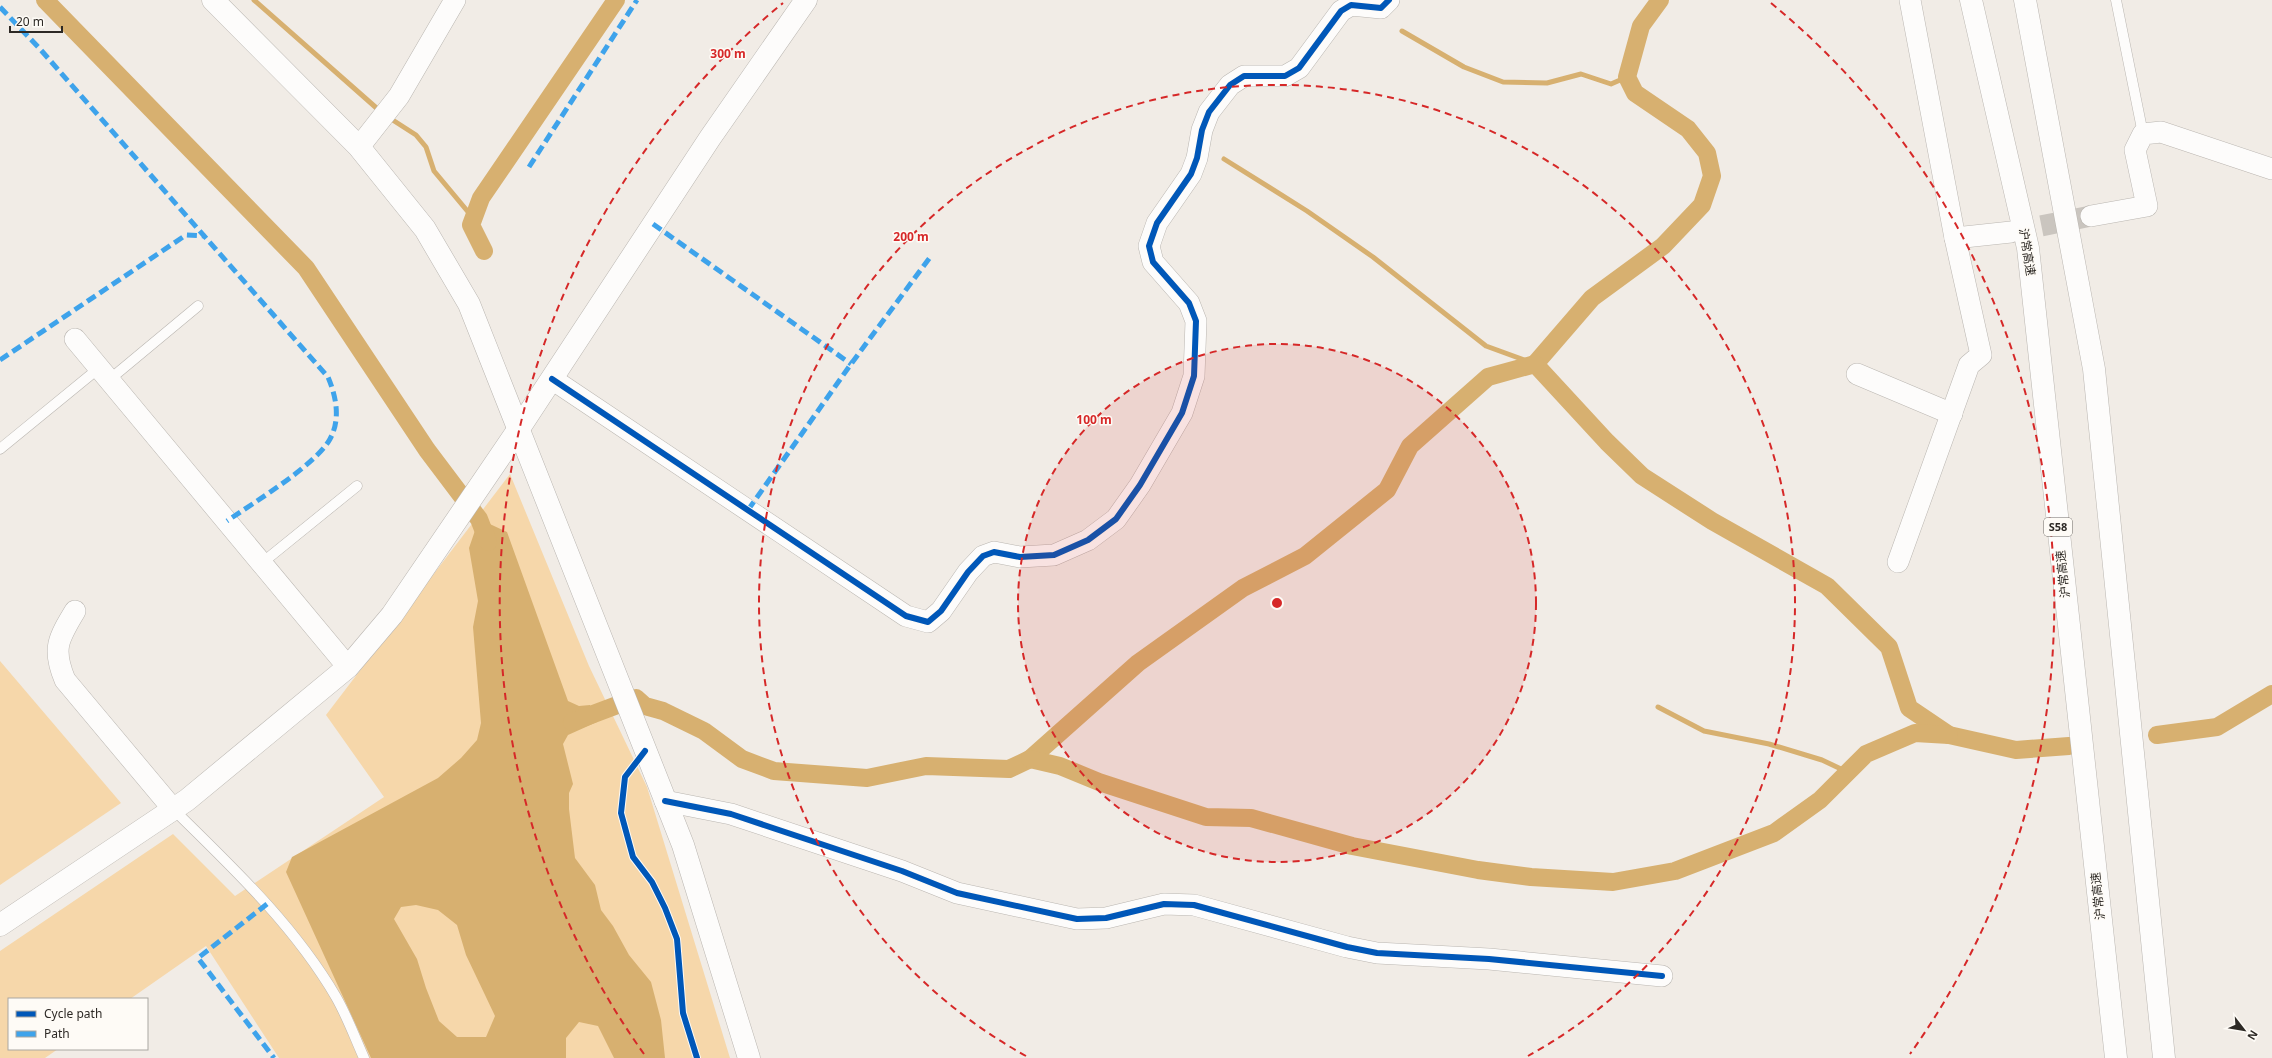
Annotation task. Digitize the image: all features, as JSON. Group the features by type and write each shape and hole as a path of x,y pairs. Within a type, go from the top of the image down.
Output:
{"main road":[{"path":"213,0 359,147 425,230 468,304 683,845 750,1058"},
{"path":"0,925 173,809 348,666 392,616 552,379 710,138 806,0"},
{"name":"沪常高速","path":"1971,0 2028,248 2116,1058"},
{"path":"2025,0 2094,369 2164,1058"}],"street":[{"path":"359,147 407,83 454,0"},
{"path":"552,379 906,616 928,622 941,611 968,572 983,556 994,552 1020,557 1054,555 1088,540 1116,518 1140,485 1182,413 1194,376 1196,321 1190,303 1153,262 1150,246 1157,223 1190,174 1198,158 1202,130 1209,112 1230,85 1244,76 1285,76 1299,68 1341,11 1351,5 1382,8 1389,0"},
{"path":"1898,562 1969,365 1981,354 1955,238 1910,0"},
{"path":"2091,216 2146,206 2135,150 2143,134 2161,132 2272,169"},
{"path":"1955,238 2011,232"},
{"path":"74,339 348,666"},
{"path":"1858,374 1952,414"},
{"path":"75,611 59,637 58,663 65,680 173,809"},
{"path":"665,801 731,814 902,871 957,893 1077,919 1106,918 1164,904 1194,905 1347,947 1377,953 1489,960 1662,976"}],"lane":[{"path":"2116,0 2143,134"},
{"path":"0,449 198,306"},
{"path":"262,563 357,486"},
{"path":"173,809 258,893 298,942 336,997 364,1058"}],"shaded area":[{"path":"510,474 589,666 647,787 730,1058 279,1058 206,946 131,998 8,998 8,1050 57,1050 45,1058 0,1058 0,951 173,834 235,896 384,797 326,715"},
{"path":"479,519 507,532 568,701 579,706 590,705 597,722 568,735 563,744 573,784 569,793 569,809 575,858 595,885 601,910 613,926 629,955 651,982 661,1020 665,1058 614,1058 598,1026 579,1022 566,1038 566,1058 371,1058 286,872 292,857 438,778 461,758 477,740 481,723 473,627 478,601 469,548","holes":["416,905 438,910 457,925 466,955 495,1016 486,1037 457,1037 439,1021 426,988 417,959 394,919 401,907"]},
{"path":"0,661 121,803 0,885"}],"waterway":[{"path":"45,0 306,268 427,450 479,519 488,542"},
{"path":"254,0 381,112"},
{"path":"484,251 471,225 481,198 616,0"},
{"path":"1660,0 1641,26 1627,77 1635,93 1688,129 1707,153 1712,176 1702,205 1663,246 1592,298 1535,364 1607,442 1642,476 1712,521 1827,586 1889,647 1909,708 1949,735 2016,750 2069,746"},
{"path":"1402,31 1464,67 1503,82 1547,83 1581,74 1611,84 1627,77"},
{"path":"388,117 416,135 426,147 434,171 474,219"},
{"path":"1224,159 1307,211 1373,257 1486,346 1535,364"},
{"path":"572,722 636,698 645,706 663,711 704,731 742,759 774,771 867,778 926,766 1009,769 1030,759 1138,663 1243,588 1305,556 1387,490 1410,446 1488,377 1535,364"},
{"path":"2157,735 2217,727 2272,694"},
{"path":"1658,707 1704,731 1769,744 1822,760 1841,769 1843,778"},
{"path":"1030,759 1060,766 1099,782 1206,817 1251,818 1352,846 1478,870 1531,877 1613,882 1675,871 1774,833 1820,800 1866,754 1915,733 1949,735"}],"tunnel":[{"path":"2011,232 2091,216"}],"marked path":[{"path":"529,167 637,0"},
{"path":"0,7 40,49 328,377 335,400 336,416 330,439 323,449 298,472 227,521"},
{"path":"653,224 851,364"},
{"path":"0,360 186,235 205,236"},
{"path":"748,510 851,364 931,256"},
{"path":"267,904 198,958 274,1058"}],"cycle path":[{"path":"552,379 906,616 928,622 941,611 968,572 983,556 994,552 1020,557 1054,555 1088,540 1116,519 1140,485 1182,413 1194,376 1196,321 1189,303 1153,262 1149,246 1157,223 1191,174 1197,158 1202,130 1209,112 1230,85 1244,76 1285,76 1299,68 1341,11 1351,5 1381,8 1389,0"},
{"path":"645,751 625,777 621,813 633,857 652,882 665,908 677,939 683,1013 697,1058"},
{"path":"665,801 731,814 902,871 957,893 1077,919 1106,918 1164,904 1194,905 1347,947 1377,953 1489,959 1662,976"}]}
